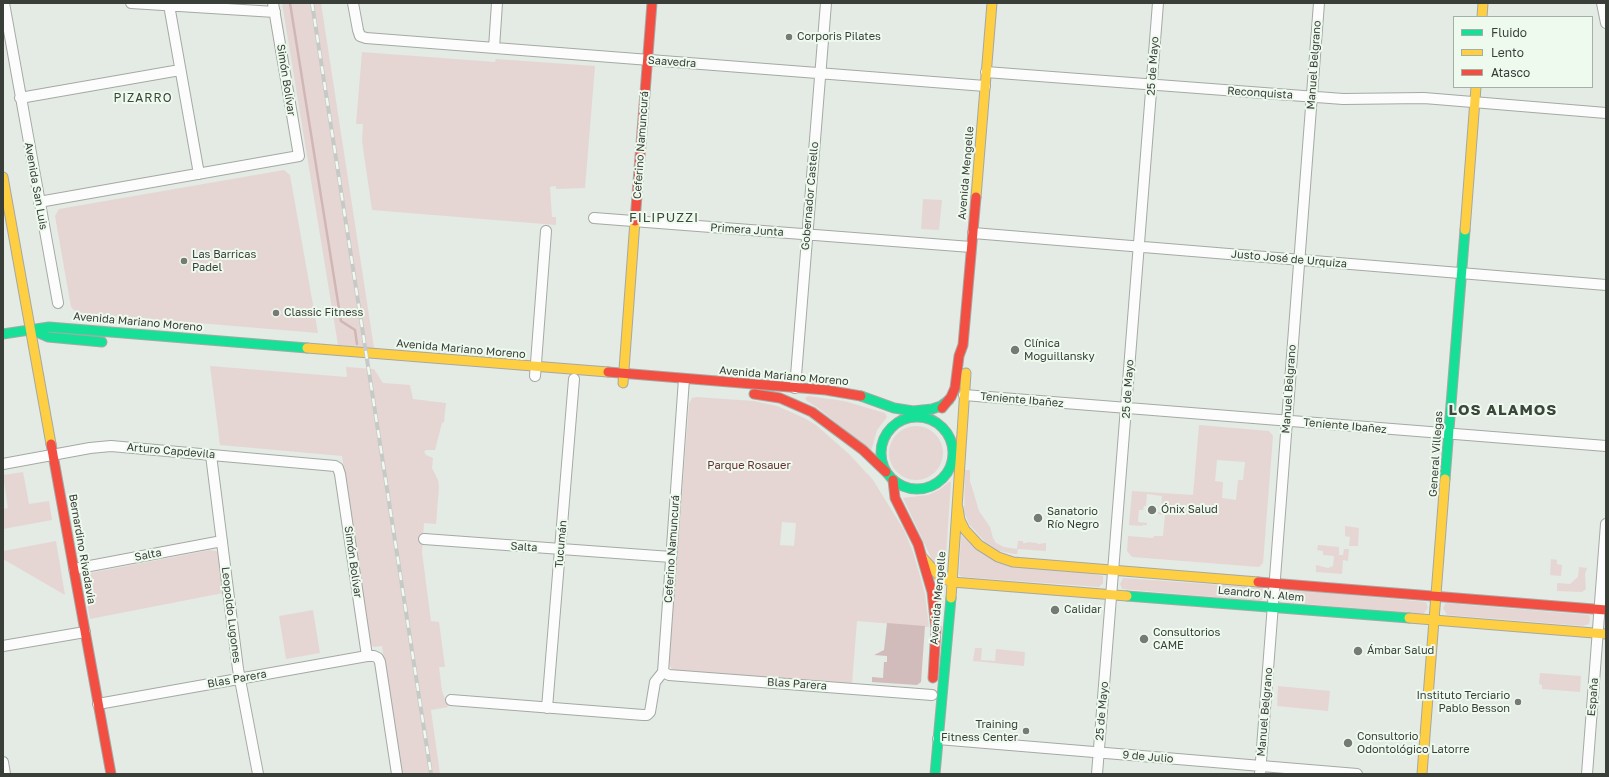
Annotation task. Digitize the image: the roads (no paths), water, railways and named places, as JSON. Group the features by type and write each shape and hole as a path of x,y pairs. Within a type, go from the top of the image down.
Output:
{"main road":[{"name":"Ceferino Namuncurá","path":"623,381 652,3"},
{"name":"Avenida Mengelle","path":"949,400 955,388 958,356 963,345 992,3"},
{"path":"1482,16 1483,3"},
{"name":"General Villegas","path":"1422,774 1476,88"},
{"path":"3,176 30,329"},
{"name":"Avenida Mariano Moreno","path":"3,334 48,327 535,374 683,386 795,388 846,393 869,398 888,406 906,411 919,411 937,407 949,400"},
{"name":"Avenida Mariano Moreno","path":"30,329 46,337 114,343"},
{"name":"Bernardino Rivadavia","path":"30,329 111,774"},
{"name":"Avenida Mengelle","path":"935,774 952,582 967,356 963,345"},
{"name":"Avenida Mariano Moreno","path":"743,393 772,396 800,406 822,419 842,436 868,454 886,472"},
{"path":"949,400 940,410 918,418 904,420 896,424 889,430 884,438 881,455 886,472 893,480 908,488 925,488 940,480 948,471 952,456"},
{"name":"Avenida Mariano Moreno","path":"888,406 900,414 918,418"},
{"path":"918,418 935,423 946,433 949,439 958,488"},
{"name":"Avenida Mengelle","path":"952,456 962,424"},
{"name":"Avenida Mariano Moreno","path":"842,436 877,474 896,501"},
{"name":"Avenida Mengelle","path":"893,480 896,501 912,529 923,558 932,592 936,622 932,699"},
{"name":"Leandro N. Alem","path":"957,504 960,520 969,535 978,545 998,557 1021,563 1602,609"},
{"name":"Leandro N. Alem","path":"923,558 940,577 952,582 1602,634"}],"street":[{"name":"Avenida San Luis","path":"4,3 58,303"},
{"path":"131,3 274,8"},
{"name":"Saavedra","path":"353,3 360,36 369,38 985,86"},
{"path":"494,48 497,3"},
{"name":"Gobernador Castello","path":"795,388 826,3"},
{"name":"25 de Mayo","path":"1097,774 1158,3"},
{"name":"Manuel Belgrano","path":"1260,770 1319,3"},
{"path":"1602,3 1606,23"},
{"path":"39,202 199,174 169,5"},
{"name":"Simón Bolívar","path":"199,174 299,156 274,8"},
{"name":"Avenida San Luis","path":"3,31 15,68"},
{"path":"20,98 180,70"},
{"name":"Reconquista","path":"986,72 1311,97 1349,99 1409,97 1606,113"},
{"name":"Primera Junta","path":"594,218 971,247"},
{"path":"535,374 546,231"},
{"name":"Justo José de Urquiza","path":"972,233 1606,285"},
{"name":"Tucumán","path":"548,708 574,379"},
{"name":"Ceferino Namuncurá","path":"548,708 643,715 648,714 651,710 655,682 663,672 683,386"},
{"name":"Teniente Ibañez","path":"964,395 1606,446"},
{"name":"Arturo Capdevila","path":"3,464 106,446 331,464 338,468"},
{"name":"Leopoldo Lugones","path":"211,455 240,679 258,774"},
{"name":"Simón Bolívar","path":"338,468 372,656 380,664 397,774"},
{"name":"España","path":"1587,774 1602,634 1606,524"},
{"name":"Salta","path":"424,539 671,557"},
{"name":"Salta","path":"74,569 222,541"},
{"path":"3,646 85,632"},
{"name":"Blas Parera","path":"98,704 372,656"},
{"name":"Blas Parera","path":"663,672 669,675 932,699"},
{"path":"451,700 548,708"},
{"name":"9 de Julio","path":"938,739 1098,752 1260,770 1357,774"},
{"path":"3,762 5,774"}],"waterway":[{"path":"290,3 341,321 355,330 357,344"}],"railway":[{"path":"312,3 431,774"}],"place":[{"name":"Corporis Pilates","path":"789,37"},
{"name":"Las Barricas Padel","path":"184,261"},
{"name":"Classic Fitness","path":"276,313"},
{"name":"Clínica Moguillansky","path":"1015,350"},
{"name":"Ónix Salud","path":"1152,510"},
{"name":"Sanatorio Río Negro","path":"1038,518"},
{"name":"Calidar","path":"1055,610"},
{"name":"Consultorios CAME","path":"1144,639"},
{"name":"Ámbar Salud","path":"1358,651"},
{"name":"Instituto Terciario Pablo Besson","path":"1518,702"},
{"name":"Training Fitness Center","path":"1026,731"},
{"name":"Consultorio Odontológico Latorre","path":"1348,743"}],"district":[{"name":"PIZARRO","path":"143,98"},
{"name":"FILIPUZZI","path":"664,218"},
{"name":"LOS ALAMOS","path":"1503,410"}],"park label":[{"name":"Parque Rosauer","path":"749,466"}]}
